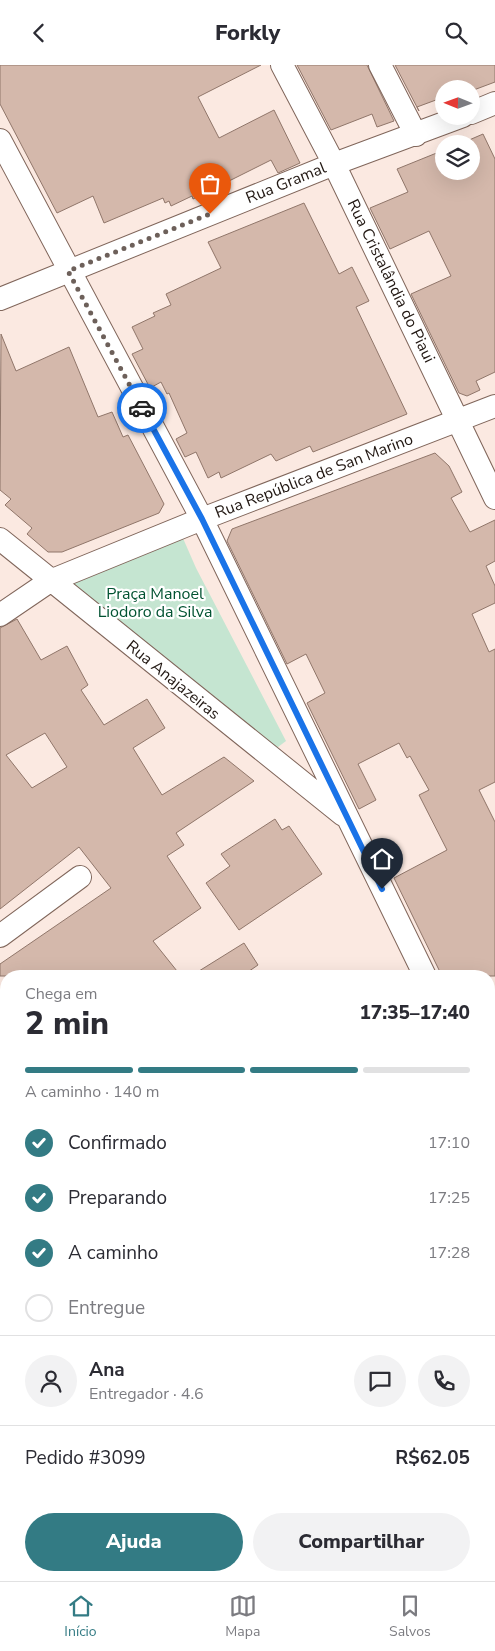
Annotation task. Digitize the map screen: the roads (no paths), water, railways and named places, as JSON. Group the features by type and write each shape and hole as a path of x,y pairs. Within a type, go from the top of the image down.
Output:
{"street":[{"name":"Rua Cristalândia do Piaui","path":"282,65 334,164 495,499"},
{"path":"380,65 416,135"},
{"path":"480,109 495,103"},
{"name":"Rua Gramal","path":"0,299 334,164 441,125"},
{"path":"0,140 68,271 202,519 422,970"},
{"name":"Rua República de San Marino","path":"0,615 50,581 202,519 495,406"},
{"name":"Rua Anajazeiras","path":"0,539 348,819"},
{"path":"0,936 80,877"}],"park label":[{"name":"Praça Manoel Liodoro da Silva","path":"155,603"}]}
